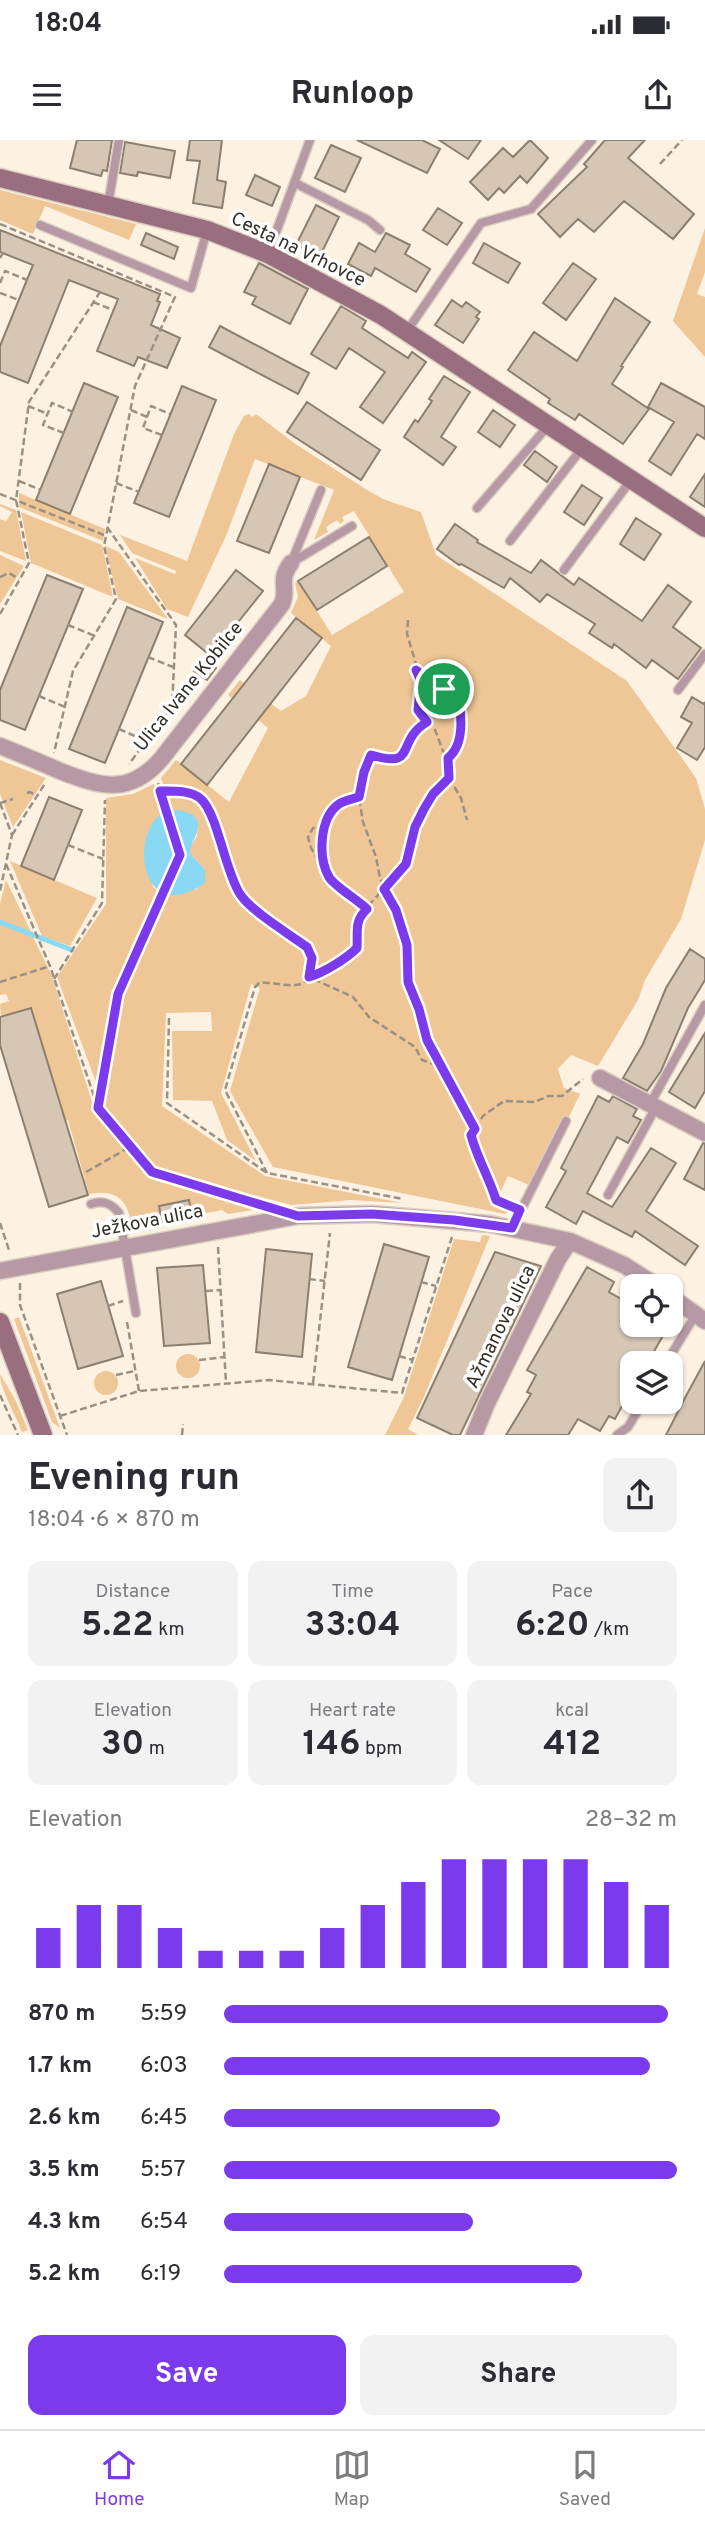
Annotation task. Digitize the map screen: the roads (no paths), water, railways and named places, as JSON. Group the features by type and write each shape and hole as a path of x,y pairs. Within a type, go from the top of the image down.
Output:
{"street":[{"name":"Cesta na Vrhovce","path":"0,178 207,230 268,254 334,288 407,331 705,528"},
{"name":"Ulica Ivane Kobilce","path":"0,746 99,785 121,784 145,775 162,758 282,604 285,596 283,575 291,563"},
{"path":"600,1078 705,1133"},
{"name":"Ježkova ulica","path":"6,1264 125,1248 298,1216 372,1214 454,1220 512,1228 570,1241 638,1274"},
{"name":"Ažmanova ulica","path":"474,1435 486,1403 558,1259 570,1241"},
{"path":"683,1305 701,1318"},
{"path":"5,1315 43,1435"}],"lane":[{"path":"107,205 119,140"},
{"path":"268,254 310,140"},
{"path":"407,331 481,223 531,209 592,140"},
{"path":"295,183 368,220 380,230"},
{"path":"40,225 191,288 207,230"},
{"path":"477,508 549,425"},
{"path":"510,541 583,447"},
{"path":"564,570 632,479"},
{"path":"291,563 321,490"},
{"path":"291,563 352,526"},
{"path":"678,690 705,654"},
{"path":"608,1195 705,1004"},
{"path":"512,1228 565,1121"},
{"path":"92,1204 110,1204 119,1213 136,1313"},
{"path":"676,1351 701,1318"},
{"path":"617,1435 628,1427 636,1414"}],"water":[{"path":"179,810 192,814 198,821 190,853 205,870 205,883 183,894 166,894 154,886 147,872 144,856 146,839 152,824 163,813"}],"waterway":[{"path":"0,922 72,950"}]}
